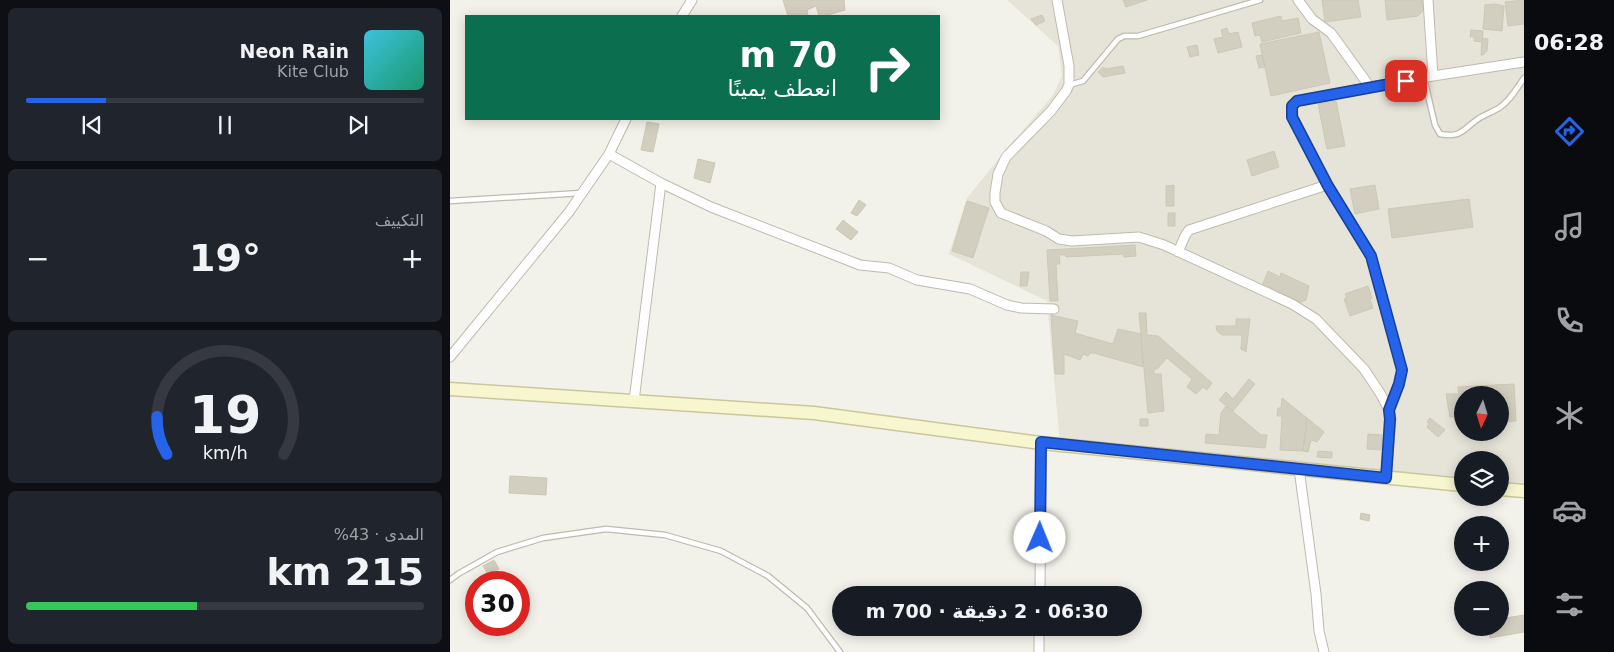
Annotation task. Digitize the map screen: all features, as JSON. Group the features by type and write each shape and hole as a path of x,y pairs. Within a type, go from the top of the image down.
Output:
{"main road":[{"path":"450,390 814,413 1041,442 1454,484"},
{"path":"1509,490 1524,491"}],"street":[{"path":"683,15 692,0"},
{"path":"1057,0 1069,66 1069,85 1066,92 1051,111 1006,158 998,174 994,202 1001,213 1046,231 1058,239 1072,241 1139,237 1164,245 1292,304 1316,319 1364,369 1389,410 1386,478"},
{"path":"1298,0 1312,19 1331,32 1370,87"},
{"path":"1428,0 1429,77"},
{"path":"1389,410 1402,370 1371,256 1328,186 1292,117 1292,106 1297,101 1370,87 1524,62"},
{"path":"450,357 570,212 609,154 626,120"},
{"path":"609,154 711,207 860,265 889,268 917,280 970,289 1007,305 1021,308 1054,309"},
{"path":"634,401 662,183"},
{"path":"1178,252 1184,236 1189,230 1328,186"},
{"path":"1040,586 1041,442"},
{"path":"1299,468 1316,594 1319,631 1324,652"},
{"path":"1039,636 1039,652"}],"lane":[{"path":"1069,85 1083,81 1118,38 1138,36 1260,0"},
{"path":"1429,77 1436,125 1440,134 1452,136 1465,131 1477,120 1499,108 1507,101 1524,78"},
{"path":"450,202 582,193"},
{"path":"450,580 497,552 544,538 606,529 665,535 721,550 768,576 807,608 840,652"}],"shaded area":[{"path":"1007,0 1524,0 1524,491 1509,490 1509,451 1454,451 1454,484 1060,444 1047,301 949,254 967,198 1053,95 1062,76 1058,46"}],"building":[{"path":"783,0 844,0 845,10 828,15 819,15 816,6 807,10 808,15 788,15"},
{"path":"1123,0 1147,0 1126,7"},
{"path":"1322,0 1358,0 1361,17 1325,22"},
{"path":"1385,0 1422,0 1423,11 1418,16 1387,20"},
{"path":"1524,0 1524,24 1508,26 1505,2"},
{"path":"1495,4 1504,6 1502,31 1483,29 1485,5"},
{"path":"1042,15 1045,21 1036,25 1031,19"},
{"path":"1281,16 1282,21 1298,18 1301,33 1262,42 1260,35 1255,36 1252,23"},
{"path":"1227,28 1229,34 1238,32 1242,47 1218,53 1214,39 1223,37 1221,30"},
{"path":"1471,30 1483,31 1482,42 1474,41 1475,37 1470,37"},
{"path":"1319,32 1330,83 1271,96 1260,44"},
{"path":"1482,38 1488,39 1487,51 1481,55"},
{"path":"1197,45 1199,55 1190,57 1187,47"},
{"path":"1262,55 1265,67 1259,68 1256,56"},
{"path":"1123,66 1125,73 1103,77 1098,72 1103,67 1106,69"},
{"path":"1336,101 1345,146 1327,149 1318,104"},
{"path":"647,122 659,124 653,152 641,150"},
{"path":"1274,151 1279,167 1252,176 1247,160"},
{"path":"698,159 715,163 710,183 694,178"},
{"path":"1174,185 1174,206 1166,206 1166,186"},
{"path":"1375,185 1379,209 1355,214 1350,189"},
{"path":"1469,199 1473,227 1392,238 1388,209"},
{"path":"859,200 866,205 857,216 851,213"},
{"path":"967,201 989,208 973,258 952,251"},
{"path":"1168,213 1175,213 1175,226 1168,226"},
{"path":"843,220 858,232 851,240 836,229"},
{"path":"1135,245 1136,256 1124,257 1123,254 1066,257 1066,255 1059,255 1060,264 1056,264 1058,301 1050,301 1047,250"},
{"path":"1268,271 1280,277 1281,273 1309,286 1306,300 1298,303 1262,286"},
{"path":"1021,272 1029,272 1027,286 1020,286"},
{"path":"1368,286 1373,308 1350,316 1344,299 1347,298 1345,294"},
{"path":"1139,313 1146,313 1147,335 1158,336 1212,383 1207,390 1203,387 1196,394 1187,387 1192,379 1167,358 1157,369 1154,369 1154,374 1161,374 1164,411 1148,413"},
{"path":"1051,315 1078,321 1075,333 1113,344 1118,329 1141,334 1143,367 1094,353 1090,353 1088,356 1083,354 1080,360 1064,354 1064,374 1055,374"},
{"path":"1236,319 1250,319 1246,352 1241,349 1242,335 1222,335 1217,331 1216,326 1236,326"},
{"path":"1249,379 1255,384 1233,411 1219,400 1226,392 1233,399"},
{"path":"1514,384 1516,421 1509,421 1509,386 1477,386"},
{"path":"1446,394 1454,394 1454,417 1450,417"},
{"path":"1282,398 1307,418 1303,451 1280,450 1282,416 1277,416 1278,408 1281,408"},
{"path":"1226,406 1261,435 1267,435 1265,448 1205,443 1206,434 1219,435 1221,413"},
{"path":"1307,418 1324,432 1317,442 1311,440 1308,452 1303,451"},
{"path":"1430,418 1445,430 1438,437 1427,427 1429,424 1427,422"},
{"path":"1140,419 1148,419 1148,426 1140,426"},
{"path":"1368,434 1382,435 1381,450 1367,449"},
{"path":"1318,451 1332,452 1332,458 1317,457"},
{"path":"510,476 547,478 546,495 509,493"},
{"path":"1361,513 1370,515 1369,521 1360,519"},
{"path":"494,560 499,569 486,571 483,566"},
{"path":"1524,615 1524,632 1509,635 1509,618"}],"route":[{"path":"1040,538 1041,442 1386,478 1389,410 1402,370 1371,256 1328,186 1292,117 1292,106 1297,101 1406,81"}]}
